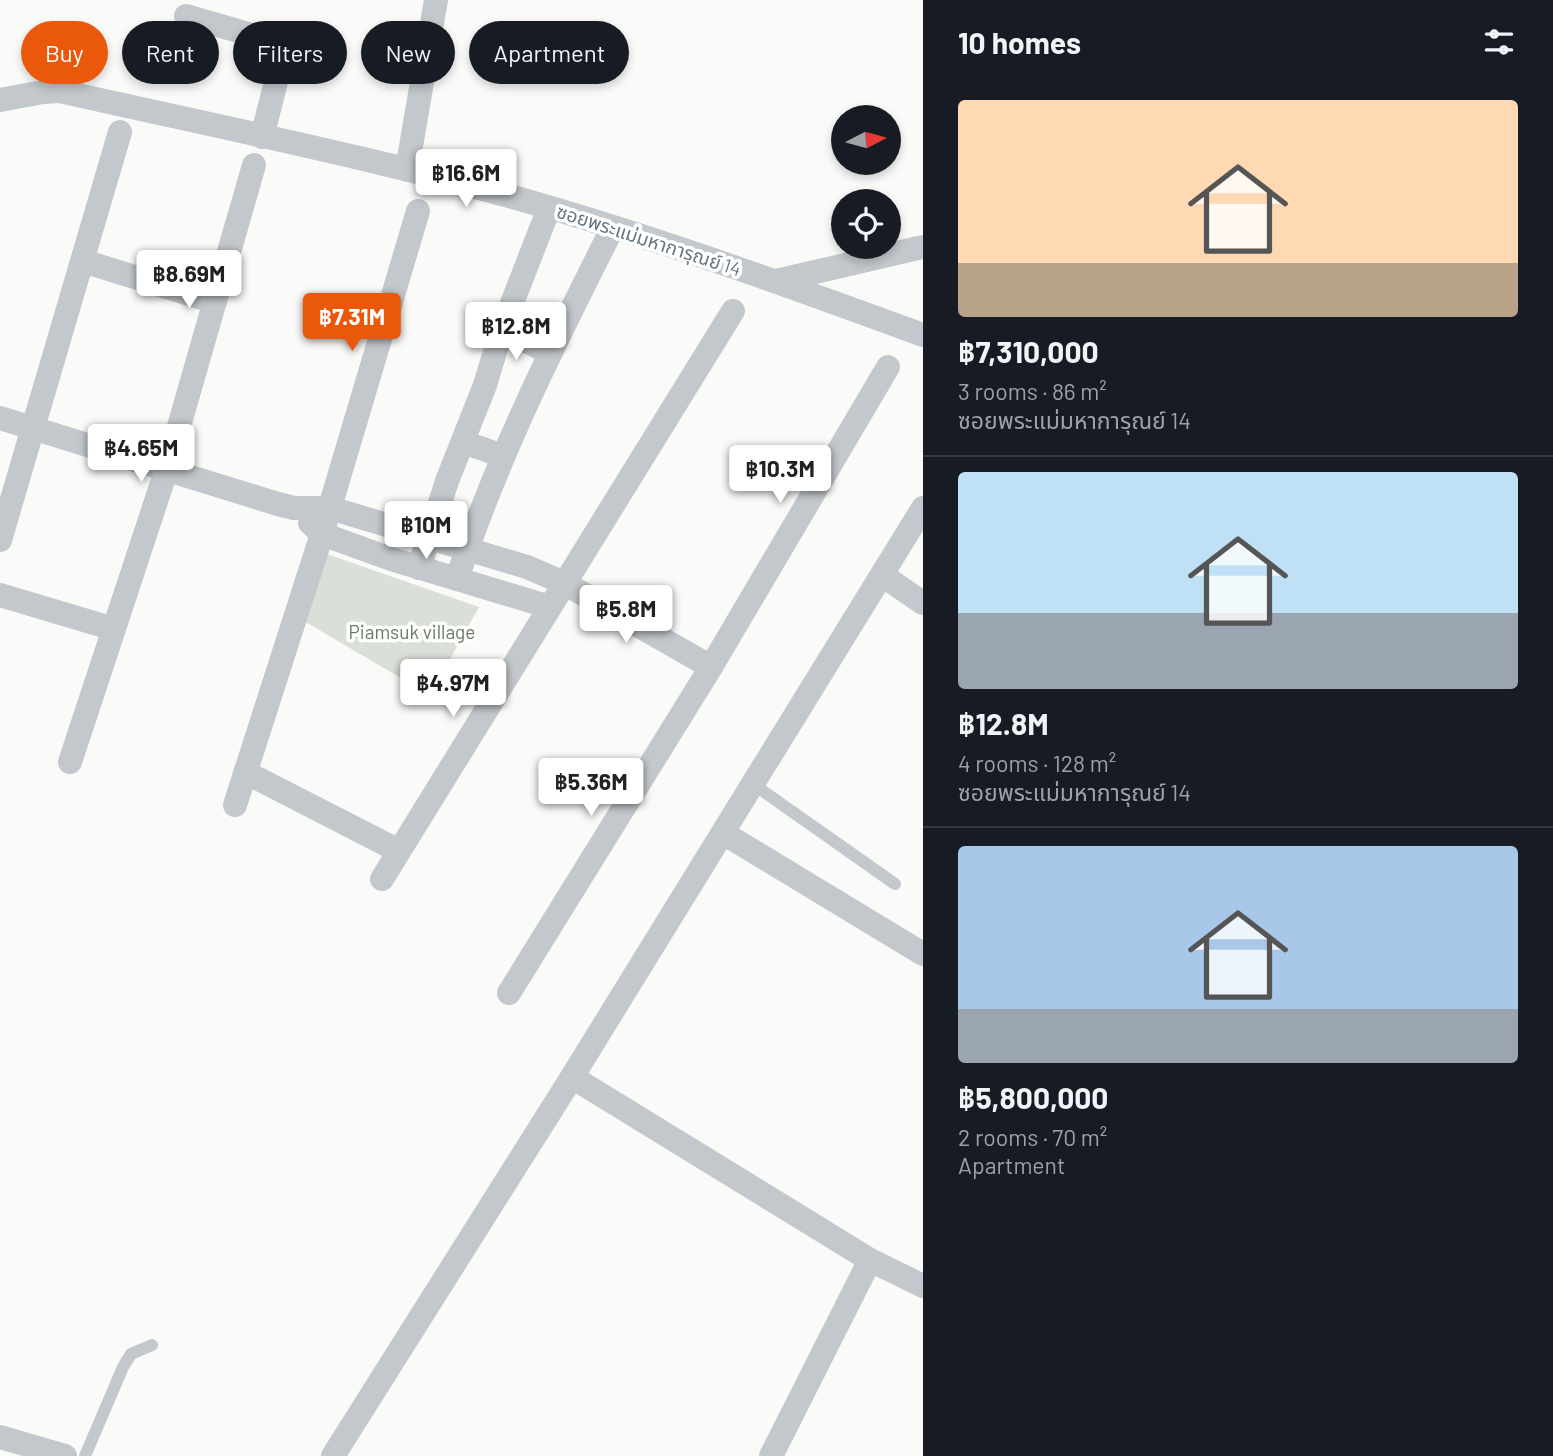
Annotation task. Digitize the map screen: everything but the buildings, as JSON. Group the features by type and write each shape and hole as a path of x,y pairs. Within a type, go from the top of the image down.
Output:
{"street":[{"path":"407,170 436,0"},
{"path":"186,16 273,41 280,47 280,66 262,137"},
{"name":"ซอยพระแม่มหาการุณย์ 14","path":"0,100 60,91 407,170 613,227 776,281 923,335"},
{"path":"0,540 120,131"},
{"path":"70,762 167,468 254,165"},
{"path":"419,568 485,386 502,329 549,208"},
{"path":"235,805 322,534 418,211"},
{"path":"457,579 503,456 550,353 613,227"},
{"path":"776,281 923,247"},
{"path":"83,261 215,302"},
{"path":"382,879 733,311"},
{"path":"502,329 550,353"},
{"path":"509,993 711,667 888,367"},
{"path":"0,418 294,508 330,508 527,567 564,583 711,667"},
{"path":"463,442 503,456"},
{"path":"294,508 322,534 419,568 550,607"},
{"path":"333,1456 572,1077 923,508"},
{"path":"882,575 923,603"},
{"path":"0,595 114,629"},
{"path":"245,772 399,851"},
{"path":"723,833 923,954"},
{"path":"572,1077 870,1260 923,1286"},
{"path":"771,1456 870,1260"},
{"path":"0,1437 65,1456"}],"lane":[{"path":"753,784 895,884"},
{"path":"86,1456 122,1367 131,1354 152,1345"}],"green space":[{"name":"Piamsuk village","path":"324,553 479,607 430,695 302,620"}]}
